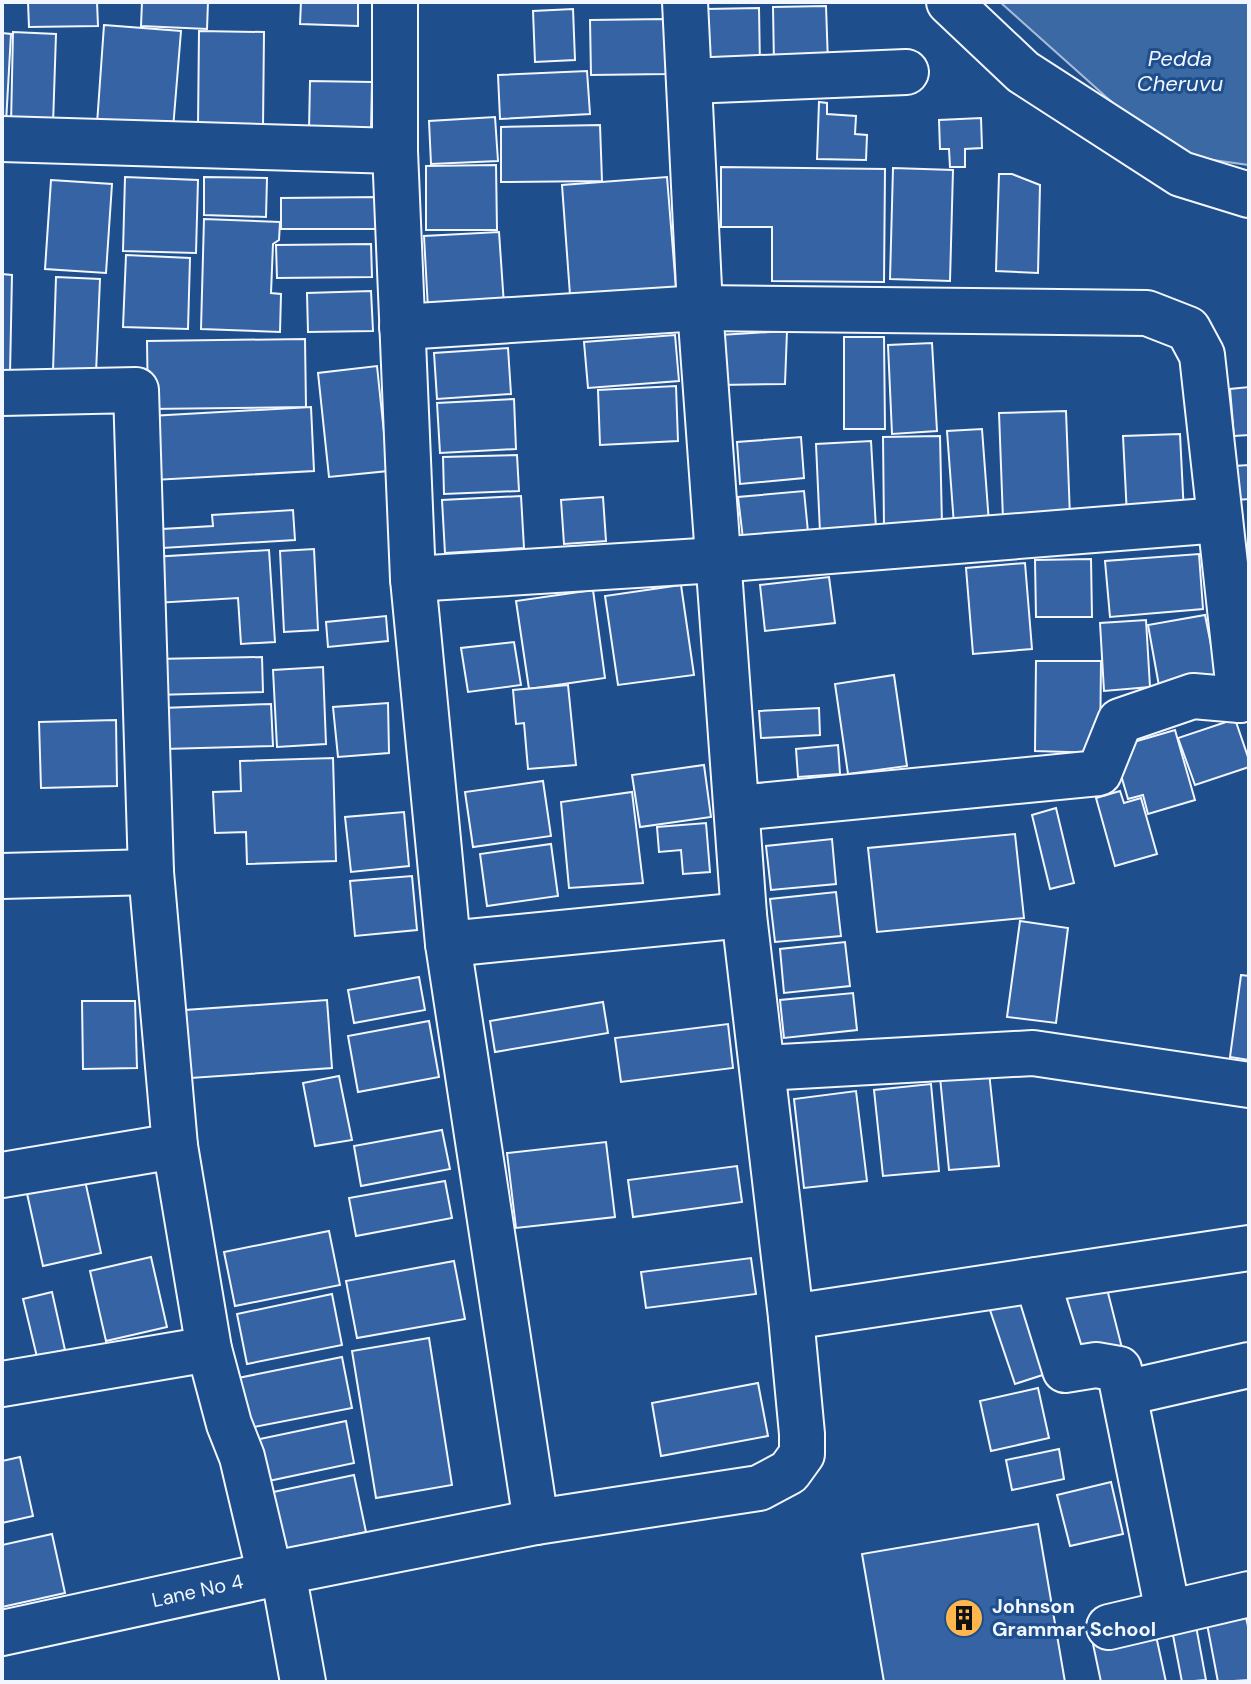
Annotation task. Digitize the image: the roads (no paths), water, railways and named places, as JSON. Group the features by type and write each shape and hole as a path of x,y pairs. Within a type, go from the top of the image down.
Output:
{"street":[{"path":"395,2 395,151 413,579 448,944 536,1522"},
{"name":"Lane No 4","path":"2,1633 276,1573 536,1522 759,1488 789,1472 802,1454 791,1317 744,915 700,308 685,2"},
{"path":"949,2 1023,72 1181,174 1249,195"},
{"path":"689,81 906,72"},
{"path":"2,139 395,151"},
{"path":"402,327 700,308 1147,313 1188,329 1202,355 1244,698 1193,696 1120,721 1099,773 738,808"},
{"path":"2,393 136,390 151,872 175,1146 209,1349 276,1573 303,1682"},
{"path":"413,579 717,560 1220,520"},
{"path":"2,876 151,872"},
{"path":"448,944 744,915"},
{"path":"763,1068 1033,1053 1249,1085"},
{"path":"2,1175 175,1146"},
{"path":"791,1317 1249,1248"},
{"path":"1037,1280 1065,1370 1096,1365 1119,1369 1168,1612"},
{"path":"2,1384 209,1349"},
{"path":"1125,1393 1249,1365"},
{"path":"1109,1627 1249,1594"}],"water":[{"name":"Pedda Cheruvu","path":"1000,2 1249,2 1249,165 1170,154"}],"place":[{"name":"Johnson Grammar School","path":"964,1618"}]}
